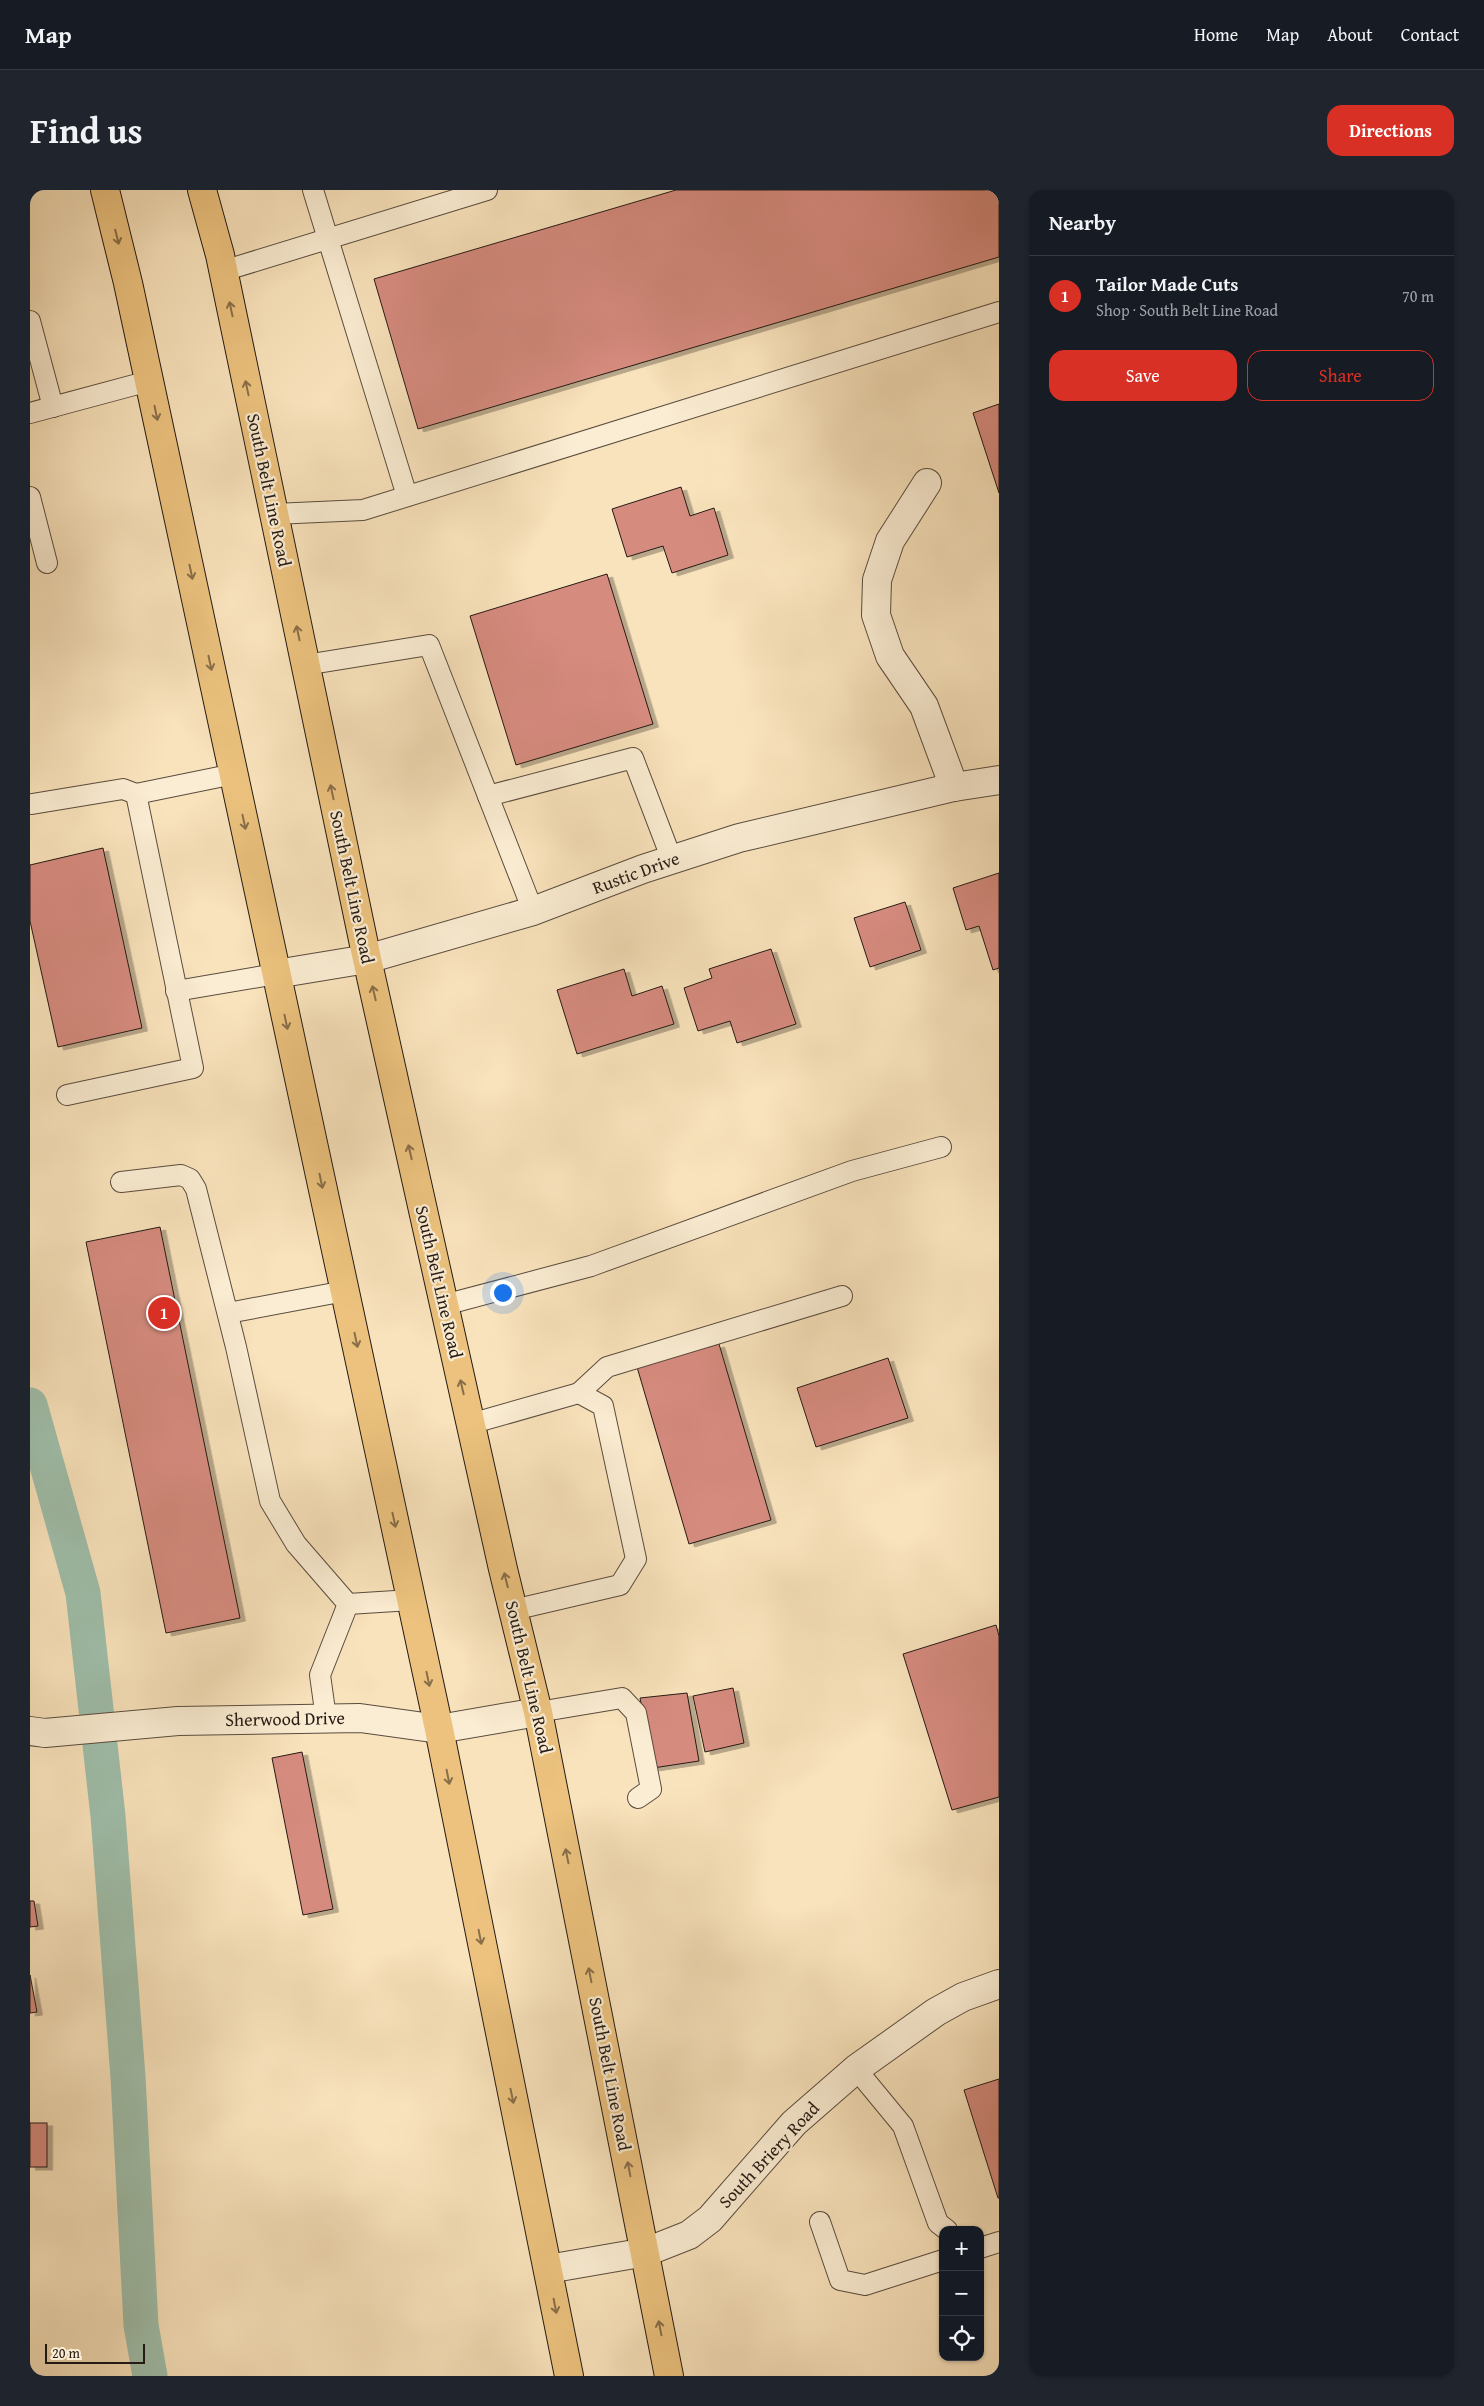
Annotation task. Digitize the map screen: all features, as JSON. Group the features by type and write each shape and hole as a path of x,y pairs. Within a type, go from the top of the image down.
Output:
{"main road":[{"path":"104,190 128,283 150,381 439,1729 569,2376"},
{"name":"South Belt Line Road","path":"202,190 223,271 367,959 470,1424 538,1712 669,2376"}],"street":[{"path":"927,483 890,541 877,580 876,615 890,656 924,706 954,787"},
{"name":"Rustic Drive","path":"276,974 367,959 533,911 672,860 739,838 954,787 999,780"},
{"name":"Sherwood Drive","path":"37,1732 178,1720 326,1718 360,1718 439,1729 538,1712"},
{"name":"South Briery Road","path":"548,2270 646,2252 689,2235 710,2219 794,2124 856,2069 936,2012 963,1998 999,1984"}],"lane":[{"path":"313,190 407,496"},
{"path":"223,271 486,190"},
{"path":"274,514 363,510 999,312"},
{"path":"30,320 53,407"},
{"path":"30,413 150,381"},
{"path":"30,497 47,563"},
{"path":"305,665 429,646 533,911"},
{"path":"488,796 633,758 672,860"},
{"path":"32,804 123,789 136,794 234,774"},
{"path":"67,1095 193,1068 136,794"},
{"path":"176,991 276,974"},
{"path":"444,1305 591,1266 852,1171 940,1147"},
{"path":"121,1182 181,1175 190,1179 196,1189 228,1313 270,1501 296,1544 348,1604"},
{"path":"228,1313 345,1291"},
{"path":"470,1424 580,1393 607,1367 842,1296"},
{"path":"513,1610 620,1586 636,1560 603,1406 580,1393"},
{"path":"348,1604 411,1600"},
{"path":"326,1718 320,1675 348,1604"},
{"path":"538,1712 622,1698 636,1713 651,1789 638,1798"},
{"path":"856,2069 903,2126 938,2223 942,2226"},
{"path":"820,2222 840,2280 865,2285 939,2261"},
{"path":"984,2247 999,2242"}],"building":[{"path":"676,190 999,190 999,257 418,429 374,279"},
{"path":"999,404 999,493 973,413"},
{"path":"681,487 690,516 714,508 728,555 672,573 663,546 627,557 612,509"},
{"path":"607,574 653,724 516,765 470,616"},
{"path":"103,848 142,1028 58,1047 30,921 30,865"},
{"path":"999,873 999,968 993,970 979,926 966,930 953,888"},
{"path":"905,902 921,950 870,967 854,918"},
{"path":"771,949 796,1024 737,1043 730,1021 698,1031 684,988 712,978 709,969"},
{"path":"624,969 632,996 662,986 674,1024 577,1054 557,990"},
{"path":"160,1227 240,1618 166,1633 86,1242"},
{"path":"719,1344 771,1520 689,1544 637,1367"},
{"path":"888,1358 908,1418 816,1447 797,1388"},
{"path":"996,1625 999,1636 999,1797 952,1810 903,1654"},
{"path":"733,1688 744,1743 705,1752 693,1696"},
{"path":"687,1693 699,1761 653,1768 640,1698"},
{"path":"302,1752 333,1909 303,1915 272,1758"},
{"path":"30,1901 34,1901 38,1926 30,1927"},
{"path":"30,1975 37,2012 30,2013"},
{"path":"999,2079 999,2198 998,2198 964,2090"},
{"path":"30,2123 47,2123 47,2167 30,2167"}],"waterway":[{"path":"30,1405 83,1593 108,1816 128,2077 141,2325 150,2376"}],"place":[{"name":"Tailor Made Cuts","path":"164,1313"}]}
